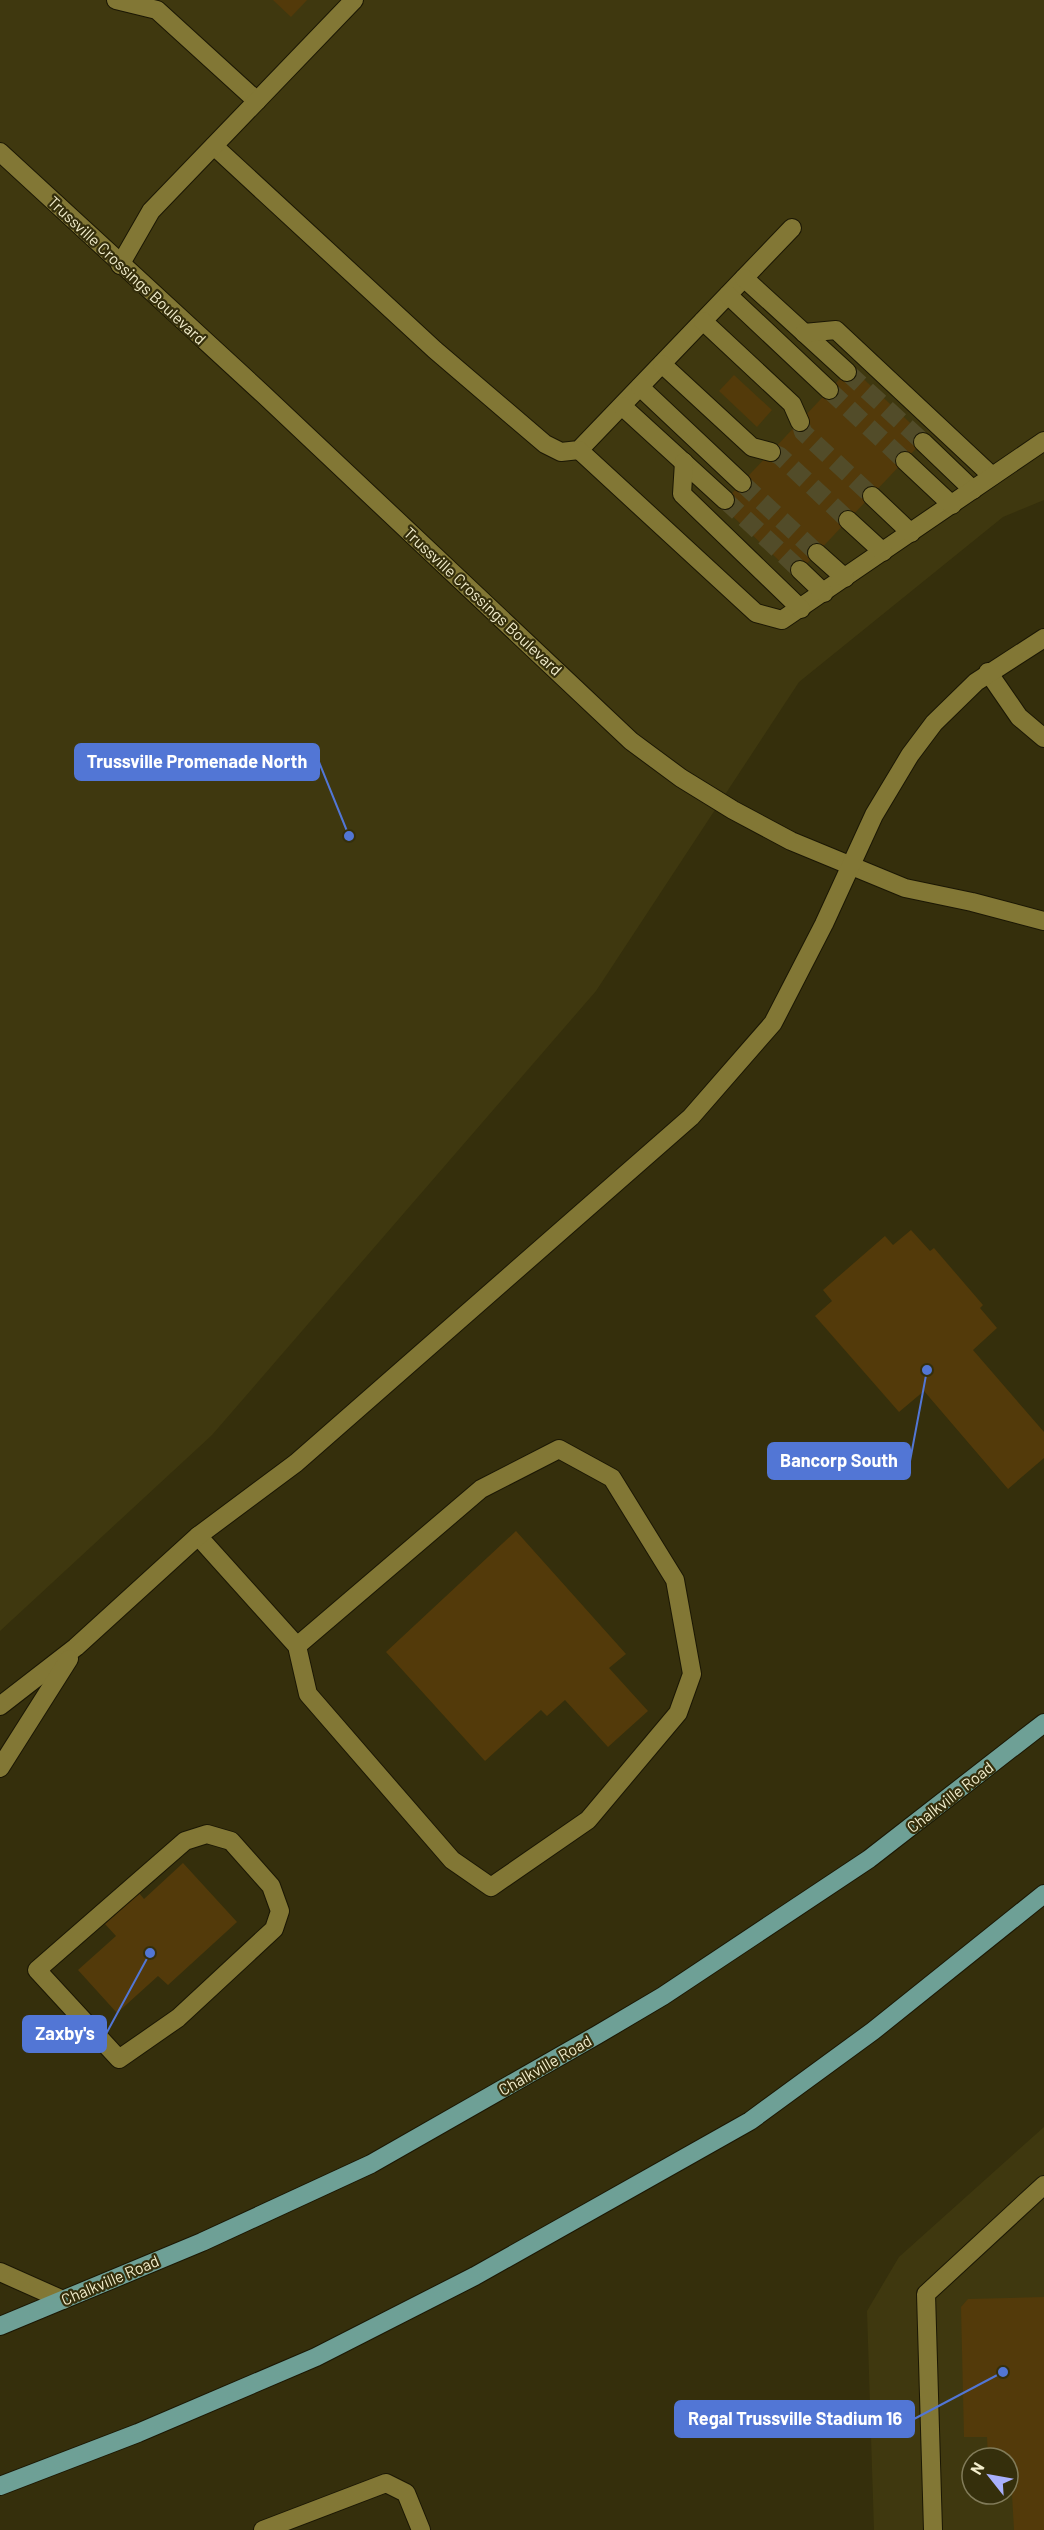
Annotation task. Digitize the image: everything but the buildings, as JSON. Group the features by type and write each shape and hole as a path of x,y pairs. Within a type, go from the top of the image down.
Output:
{"main road":[{"name":"Chalkville Road","path":"0,2326 202,2242 371,2164 663,1996 869,1859 1044,1723"},
{"path":"0,2486 138,2433 316,2357 475,2276 750,2121 873,2031 1044,1894"}],"street":[{"path":"116,0 157,10 257,101"},
{"path":"120,265 151,211 354,0"},
{"path":"214,146 435,350 545,444 561,452 579,450 792,228"},
{"name":"Trussville Crossings Boulevard","path":"0,152 120,265 263,394 631,741 681,778 733,810 791,841 905,888 972,902 1044,921"},
{"path":"744,278 847,372"},
{"path":"728,295 829,390"},
{"path":"703,321 792,404 800,422"},
{"path":"804,333 836,330 992,476"},
{"path":"662,363 752,447 771,453"},
{"path":"640,387 742,483"},
{"path":"622,406 725,500"},
{"path":"579,450 756,613 782,620 1044,441"},
{"path":"922,442 973,490"},
{"path":"905,461 952,505"},
{"path":"684,462 682,494 801,609"},
{"path":"872,495 911,533"},
{"path":"848,520 883,552"},
{"path":"817,553 845,578"},
{"path":"800,570 824,593"},
{"path":"0,1706 76,1647 198,1536 296,1463 692,1117 773,1023 824,924 874,815 910,755 934,723 969,688 988,672 1044,638"},
{"path":"988,672 1020,717 1044,738"},
{"path":"198,1536 297,1646 308,1694 452,1860 491,1887 588,1820 678,1713 692,1674 675,1580 612,1478 559,1449 482,1489 297,1646"},
{"path":"0,1768 76,1647"},
{"path":"207,1834 231,1841 251,1862 271,1886 280,1911 274,1929 178,2018 119,2059 37,1970 185,1841 207,1834"},
{"path":"933,2530 926,2294 1044,2185"},
{"path":"0,2272 63,2300"},
{"path":"263,2530 386,2483 406,2493 421,2530"}],"shaded area":[{"path":"0,0 1044,0 1044,500 1003,517 799,682 596,991 212,1435 0,1631"},
{"path":"1044,2127 1044,2530 874,2530 867,2311 899,2257"}],"tunnel":[{"path":"847,372 923,442"},
{"path":"829,390 905,461"},
{"path":"800,422 803,432 872,496"},
{"path":"771,452 780,456 848,520"},
{"path":"742,483 817,553"},
{"path":"725,500 800,570"}],"place":[{"name":"Trussville Promenade North","path":"349,836"},
{"name":"Bancorp South","path":"927,1370"},
{"name":"Zaxby's","path":"150,1953"},
{"name":"Regal Trussville Stadium 16","path":"1003,2372"}]}
